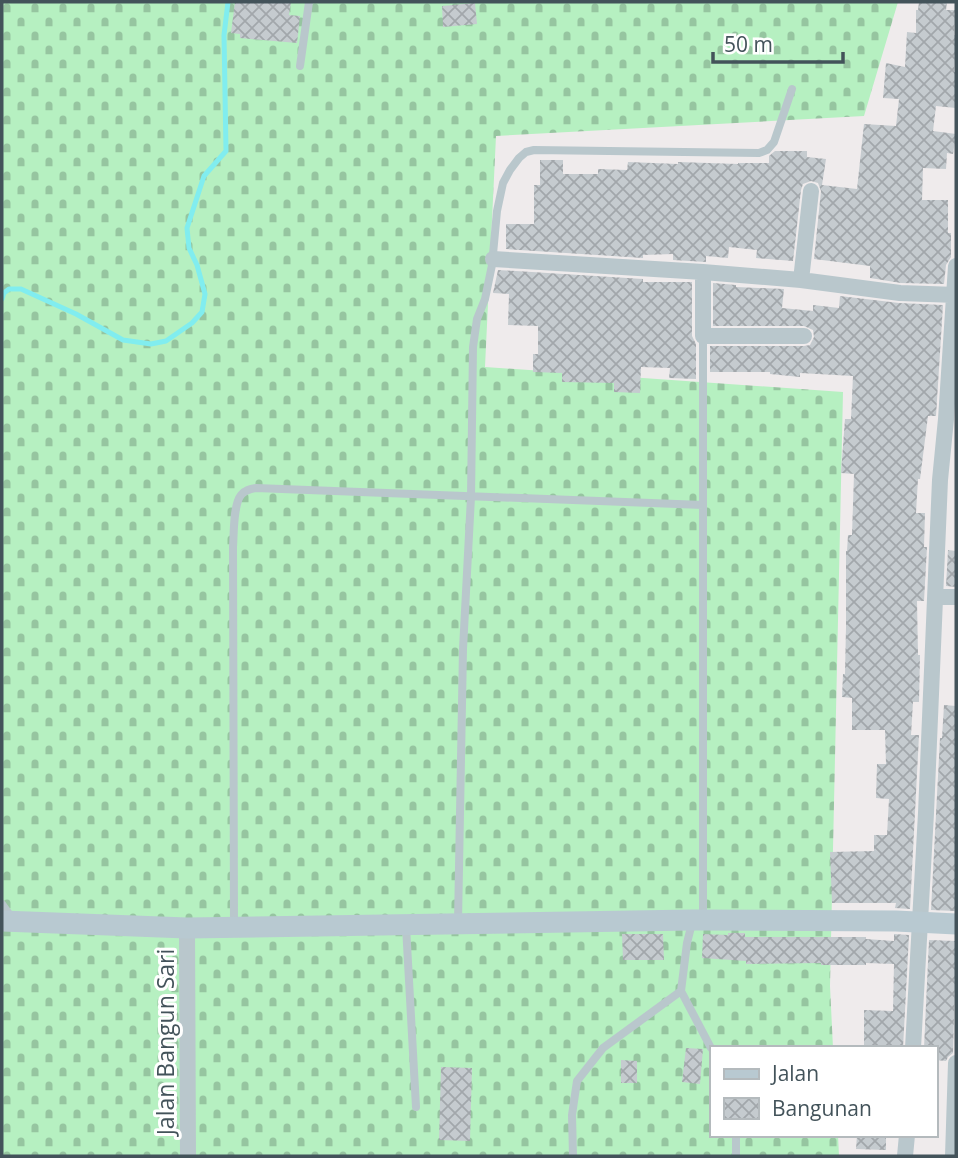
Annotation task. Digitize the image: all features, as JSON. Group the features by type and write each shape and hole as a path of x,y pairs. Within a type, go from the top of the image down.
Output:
{"street":[{"path":"801,280 811,191"},
{"path":"493,259 704,272 801,280 900,293 956,295"},
{"path":"913,1046 936,597 948,480 956,265"},
{"path":"704,272 703,336 804,336"},
{"path":"936,597 956,597"},
{"path":"6,915 187,928 698,920 956,924"},
{"name":"Jalan Bangun Sari","path":"187,928 188,1156"},
{"path":"953,1156 956,1063"},
{"path":"905,1156 907,1137"}],"lane":[{"path":"300,66 309,2"},
{"path":"458,923 463,649 471,497 473,347 477,319 485,299 493,259 497,211 503,183 519,158 534,149 759,153 767,150 774,142 792,89"},
{"path":"703,336 698,920 687,943 681,991 710,1046"},
{"path":"234,927 233,547 237,501 241,494 256,488 703,505"},
{"path":"406,926 416,1107"},
{"path":"573,1156 572,1115 577,1081 603,1048 681,991"},
{"path":"736,1137 736,1156"}],"green space":[{"path":"2,2 898,2 864,116 496,136 485,367 843,392 830,986 833,1046 710,1046 710,1137 838,1137 839,1156 2,1156"}],"building":[{"path":"235,2 291,2 289,15 300,16 297,43 240,38 240,34 231,33"},
{"path":"919,2 947,2 946,10 955,10 956,108 936,106 933,131 956,134 953,154 947,153 946,169 923,168 922,200 948,200 951,257 946,265 944,284 901,283 870,278 870,266 814,259 821,191 818,183 811,181 803,184 801,190 793,261 756,258 757,250 729,247 728,258 706,256 706,262 673,260 673,254 643,255 643,258 506,249 506,224 534,224 534,185 540,185 540,160 563,160 563,174 598,174 598,169 627,170 628,162 769,163 769,156 775,151 807,151 807,157 826,159 822,185 857,189 864,124 896,126 899,99 883,98 886,63 905,67 907,32 916,33 916,10"},
{"path":"475,3 477,24 443,27 442,6"},
{"path":"498,270 643,279 643,282 692,282 692,336 696,344 696,379 669,378 670,368 641,367 640,393 614,392 614,383 562,382 562,373 533,372 533,354 538,354 538,326 508,325 509,294 493,293"},
{"path":"713,283 784,289 782,308 813,311 813,305 839,308 840,296 943,305 936,416 928,416 918,479 916,513 925,513 924,547 927,547 924,601 917,601 919,702 913,702 911,735 919,735 910,909 895,908 896,903 832,903 830,852 874,851 874,835 887,835 889,799 876,798 877,764 886,764 885,730 852,730 852,698 842,697 845,674 846,551 848,535 852,535 854,474 841,473 845,419 851,419 853,376 800,373 800,377 770,372 710,372 710,346 804,346 810,345 814,337 813,330 804,326 713,326"},
{"path":"948,550 956,551 956,587 946,586"},
{"path":"944,705 956,706 956,911 931,910"},
{"path":"745,933 745,937 866,937 894,941 894,934 909,935 903,1046 864,1046 864,1010 893,1011 894,964 746,964 746,961 702,958 703,934"},
{"path":"622,934 663,934 664,960 623,960"},
{"path":"929,940 956,941 953,1053 946,1061 937,1060 937,1046 924,1046"},
{"path":"686,1048 703,1049 700,1084 682,1082"},
{"path":"621,1060 637,1061 637,1083 621,1083"},
{"path":"441,1067 472,1068 470,1141 439,1140"},
{"path":"857,1137 886,1137 886,1150 856,1149"}],"waterway":[{"path":"2,299 9,289 21,289 76,314 123,340 151,344 166,341 192,323 202,312 205,294 189,248 187,228 204,176 226,151 224,35 228,2"}]}
